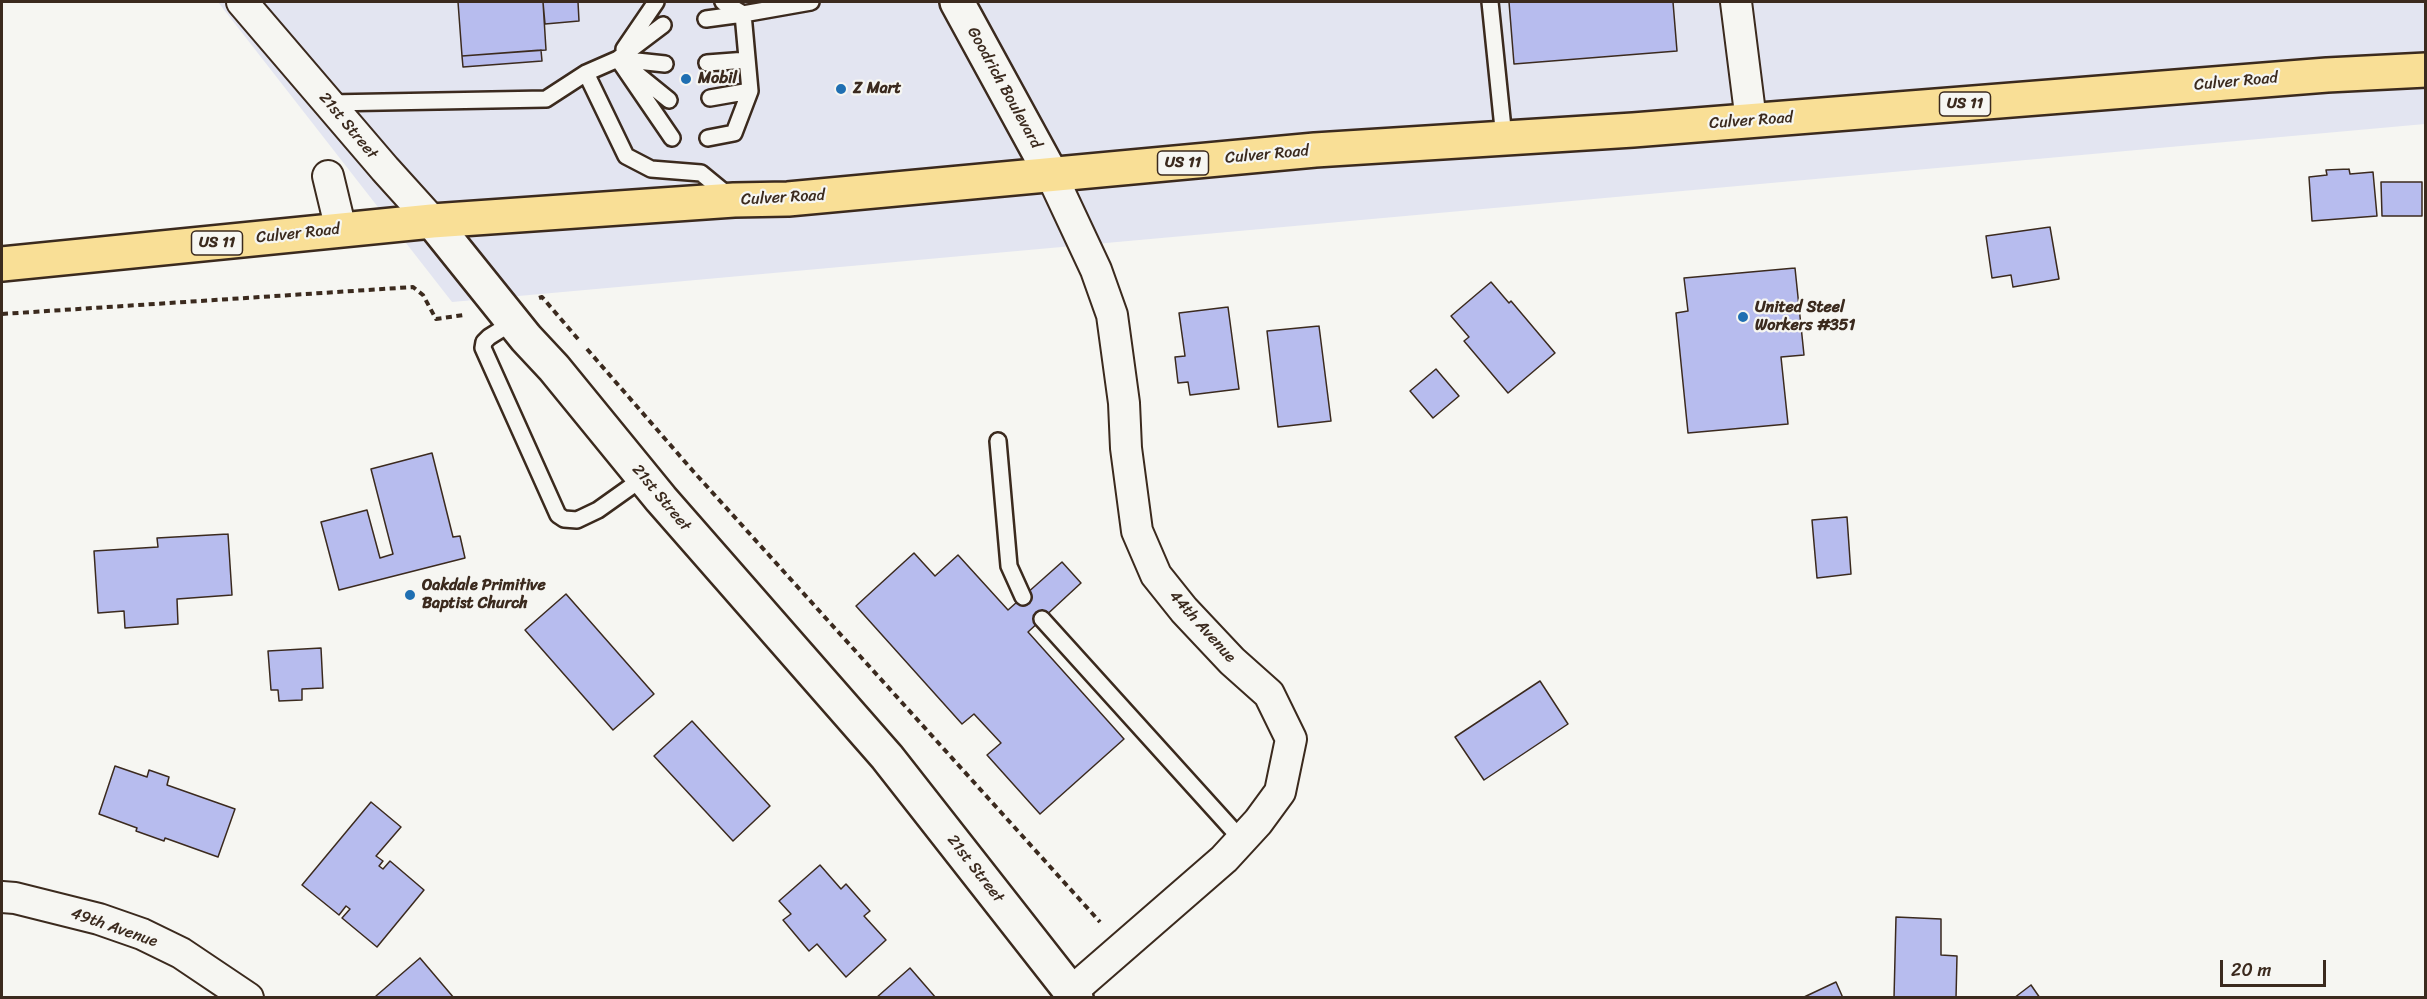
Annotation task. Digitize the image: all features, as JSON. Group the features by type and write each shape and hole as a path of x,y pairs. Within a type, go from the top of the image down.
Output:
{"main road":[{"name":"Culver Road","path":"2,264 432,221 734,200 788,199 1315,150 1751,121 2326,75 2426,70"}],"street":[{"name":"21st Street","path":"242,2 432,221 643,478 887,757 1074,995"},
{"name":"Goodrich Boulevard","path":"957,2 1050,174"},
{"path":"1736,2 1751,121"},
{"name":"44th Avenue","path":"1050,174 1096,270 1112,315 1124,403 1126,448 1137,531 1156,575 1184,610 1232,661 1269,694 1291,739 1280,792 1258,822 1224,859 1074,995"},
{"path":"328,176 341,230"},
{"name":"49th Avenue","path":"2,897 15,898 99,919 142,934 181,953 248,998"}],"lane":[{"path":"618,59 656,2"},
{"path":"723,2 743,14"},
{"path":"706,19 811,2"},
{"path":"1490,2 1504,138"},
{"path":"708,138 734,133 750,91 743,14"},
{"path":"329,103 546,99 586,73 618,59 663,25"},
{"path":"618,59 665,64"},
{"path":"618,59 669,100"},
{"path":"618,59 672,138"},
{"path":"707,63 747,60"},
{"path":"586,73 626,156 651,169 701,173 734,200"},
{"path":"710,98 750,91"},
{"path":"513,322 489,337 484,342 483,348 558,515 564,519 577,520 598,510 643,478"},
{"path":"998,441 1009,566 1023,597"},
{"path":"1042,619 1241,839"}],"shaded area":[{"path":"218,2 2425,2 2425,124 452,302"}],"building":[{"path":"458,2 543,2 546,50 462,56"},
{"path":"543,2 578,2 579,21 545,24"},
{"path":"1509,2 1673,2 1677,51 1514,64"},
{"path":"541,50 542,61 463,67 462,56"},
{"path":"2349,169 2350,174 2373,172 2377,216 2312,221 2309,177 2327,175 2326,170"},
{"path":"2381,182 2422,182 2422,216 2382,216"},
{"path":"2050,227 2059,279 2013,287 2011,275 1992,278 1986,236"},
{"path":"1795,268 1804,355 1781,357 1788,424 1688,433 1676,313 1688,311 1684,278"},
{"path":"1491,282 1509,303 1511,301 1555,353 1508,393 1464,341 1469,337 1451,316"},
{"path":"1228,307 1239,389 1190,395 1188,382 1178,383 1175,357 1185,356 1179,313"},
{"path":"1319,326 1331,421 1278,427 1267,331"},
{"path":"1436,369 1459,396 1433,418 1410,391"},
{"path":"432,453 453,537 460,536 465,558 339,590 321,522 367,510 380,558 393,554 371,469"},
{"path":"1847,517 1851,574 1817,578 1812,520"},
{"path":"228,534 232,595 177,599 178,624 125,628 124,611 98,613 94,551 158,547 157,538"},
{"path":"914,553 935,576 958,555 1008,610 1062,562 1081,583 1028,632 1124,739 1040,814 987,755 1001,743 974,714 962,724 856,606"},
{"path":"566,594 654,694 613,730 525,630"},
{"path":"321,648 323,688 302,689 302,700 279,701 278,690 271,690 268,651"},
{"path":"1540,681 1568,724 1484,780 1455,737"},
{"path":"692,721 770,806 733,841 654,756"},
{"path":"115,766 147,777 149,770 169,777 167,785 235,809 218,857 165,838 164,841 136,831 137,828 99,814"},
{"path":"371,802 401,827 376,856 383,861 379,866 383,869 390,861 424,890 377,947 342,918 350,909 346,906 339,915 302,885"},
{"path":"820,865 841,889 846,884 870,911 864,916 886,940 846,977 817,944 809,951 783,920 791,914 779,901"},
{"path":"1896,917 1941,919 1941,955 1957,956 1956,998 1894,998"},
{"path":"420,958 454,998 377,998 376,996"},
{"path":"910,968 936,998 876,998"},
{"path":"1836,982 1843,998 1802,998"},
{"path":"2031,985 2040,998 2014,998"}],"place":[{"name":"Mobil","path":"686,79"},
{"name":"Z Mart","path":"841,89"},
{"name":"United Steel Workers #351","path":"1743,317"},
{"name":"Oakdale Primitive Baptist Church","path":"410,595"}]}
